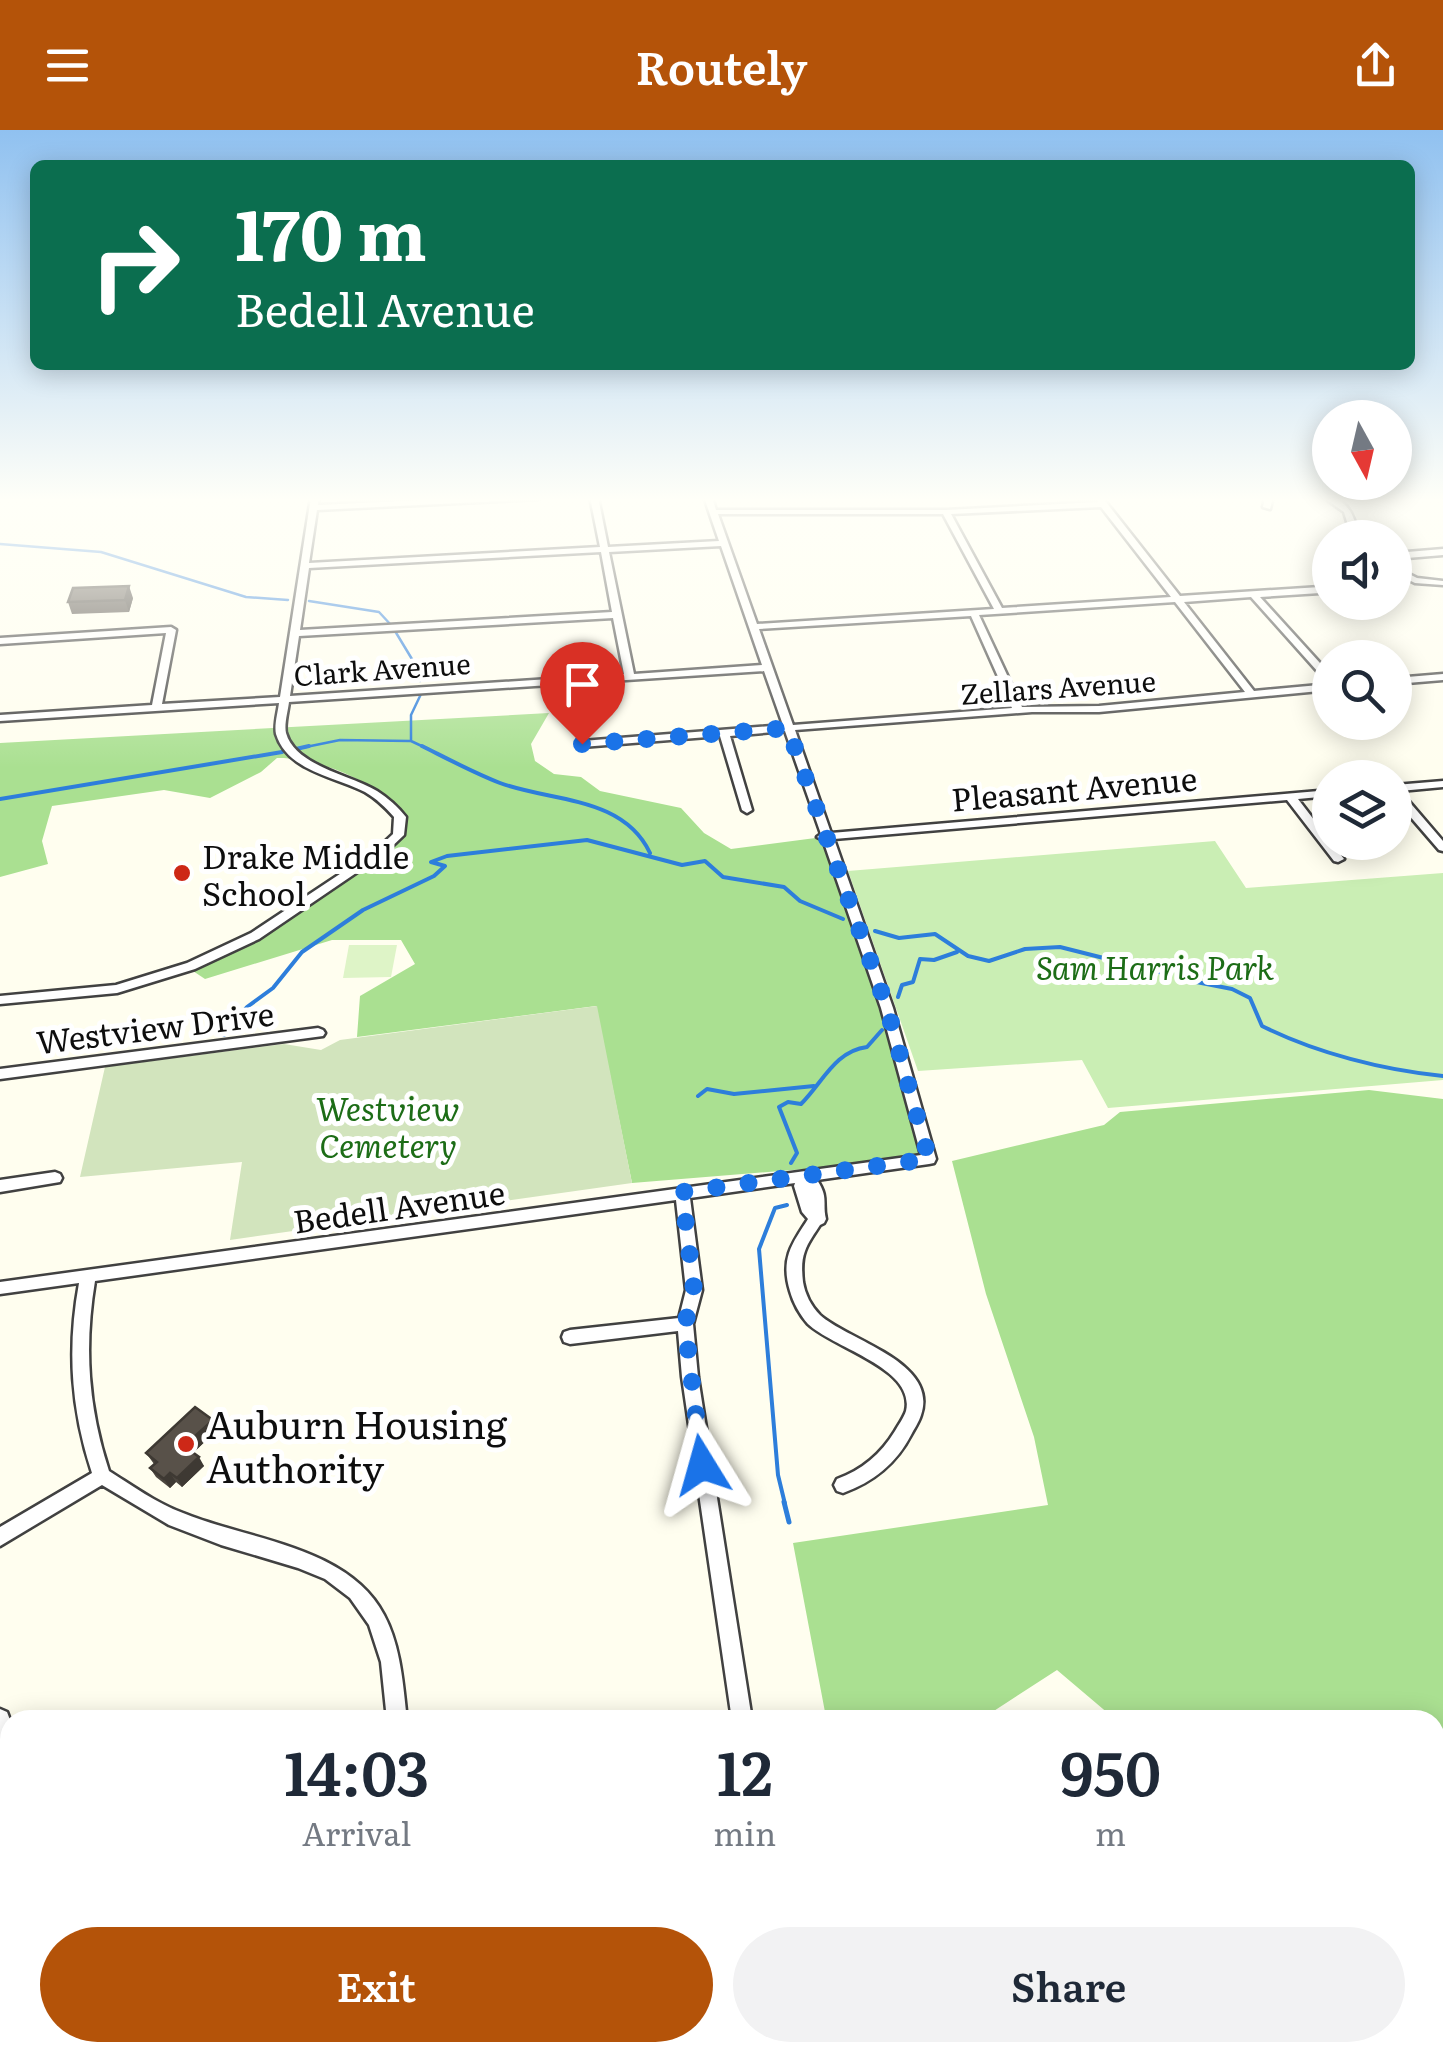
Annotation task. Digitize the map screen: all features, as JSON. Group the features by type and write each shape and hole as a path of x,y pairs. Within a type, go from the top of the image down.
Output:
{"street":[{"path":"0,1000 117,989 225,952 380,852 398,835 400,816 382,796 364,784 295,758 280,730 302,587"},
{"path":"611,587 629,675"},
{"path":"739,587 824,836"},
{"path":"987,587 999,610"},
{"path":"1165,587 1252,694"},
{"path":"754,627 1312,590"},
{"path":"1253,594 1312,662"},
{"path":"973,611 1018,710"},
{"path":"295,634 616,615"},
{"path":"0,641 171,630 157,705"},
{"name":"Clark Avenue","path":"0,718 284,696 768,668"},
{"path":"1412,680 1443,677"},
{"name":"Zellars Avenue","path":"788,728 1018,710 1099,708 1312,686"},
{"path":"582,744 788,728"},
{"path":"724,733 747,810"},
{"path":"1412,788 1443,784"},
{"name":"Pleasant Avenue","path":"824,836 1312,794"},
{"path":"1290,796 1312,825"},
{"path":"1412,811 1443,848"},
{"name":"Bedell Avenue","path":"0,1288 929,1159 887,1008 824,836"},
{"name":"Westview Drive","path":"0,1074 318,1033"},
{"path":"806,1175 801,1186 809,1212 818,1219 794,1262 802,1307 814,1319 893,1365 909,1381 912,1402 912,1422 870,1476 843,1486"},
{"path":"0,1186 55,1178"},
{"path":"682,1192 694,1290 685,1324 741,1710"},
{"path":"88,1277 78,1371 80,1408 102,1476 172,1518 311,1560 354,1584 386,1640 395,1674 397,1710"},
{"path":"570,1337 685,1324"},
{"path":"0,1537 102,1476"}],"green space":[{"path":"549,713 531,744 535,761 554,774 581,777 600,791 681,808 704,833 731,849 823,837 929,1159 632,1183 596,1006 357,1037 360,996 415,964 401,940 332,940 205,979 193,971 255,936 398,835 401,823 382,796 347,774 317,764 277,758 261,772 210,798 164,790 52,806 42,841 48,864 0,877 0,743"},
{"name":"Sam Harris Park","path":"1215,841 1246,888 1443,873 1443,1080 1108,1108 1082,1060 918,1071 848,871"},
{"path":"349,945 397,945 391,977 343,978"},
{"name":"Westview Cemetery","path":"597,1006 632,1183 230,1240 242,1162 80,1177 105,1067 284,1044 321,1050 340,1040"},
{"path":"1369,1090 1443,1099 1443,1710 1104,1710 1057,1670 995,1710 825,1710 793,1543 1048,1505 1034,1437 986,1294 952,1161 1104,1125 1120,1112"}],"building":[{"path":"129,587 125,600 68,602 73,588"},
{"name":"Auburn Housing Authority","path":"195,1407 213,1420 184,1446 199,1457 177,1478 170,1473 164,1479 150,1468 157,1462 146,1453"}],"waterway":[{"path":"214,587 246,597 288,600"},
{"path":"309,601 379,612 391,625"},
{"path":"395,631 421,674 420,681"},
{"path":"421,694 411,715 411,741 428,749"},
{"path":"309,746 296,749 340,740 410,741"},
{"path":"422,746 500,783 604,811 638,834 650,853"},
{"path":"0,799 282,752"},
{"path":"224,1035 247,1007 273,988 302,952 363,910 434,876 445,866 431,862 447,856 587,840 682,865 705,861 723,877 784,887 800,901 843,919"},
{"path":"875,931 899,938 935,934 968,956 989,961 1025,949 1060,947 1163,973"},
{"path":"898,997 902,985 913,982 920,959 934,960 957,952"},
{"path":"1181,979 1232,989 1250,998 1262,1026 1305,1044 1374,1065 1443,1076"},
{"path":"791,1163 797,1153 779,1107 788,1102 801,1104 838,1061 867,1047 882,1030"},
{"path":"698,1096 707,1089 734,1094 814,1086"},
{"path":"785,1504 778,1475 759,1249 775,1208 787,1205"},
{"path":"784,1502 789,1522"}],"place":[{"name":"Drake Middle School","path":"182,873"},
{"name":"Auburn Housing Authority","path":"186,1444"}],"route":[{"path":"582,744 788,728 887,1008 929,1159 682,1192 694,1290 685,1324 702,1465"}]}
